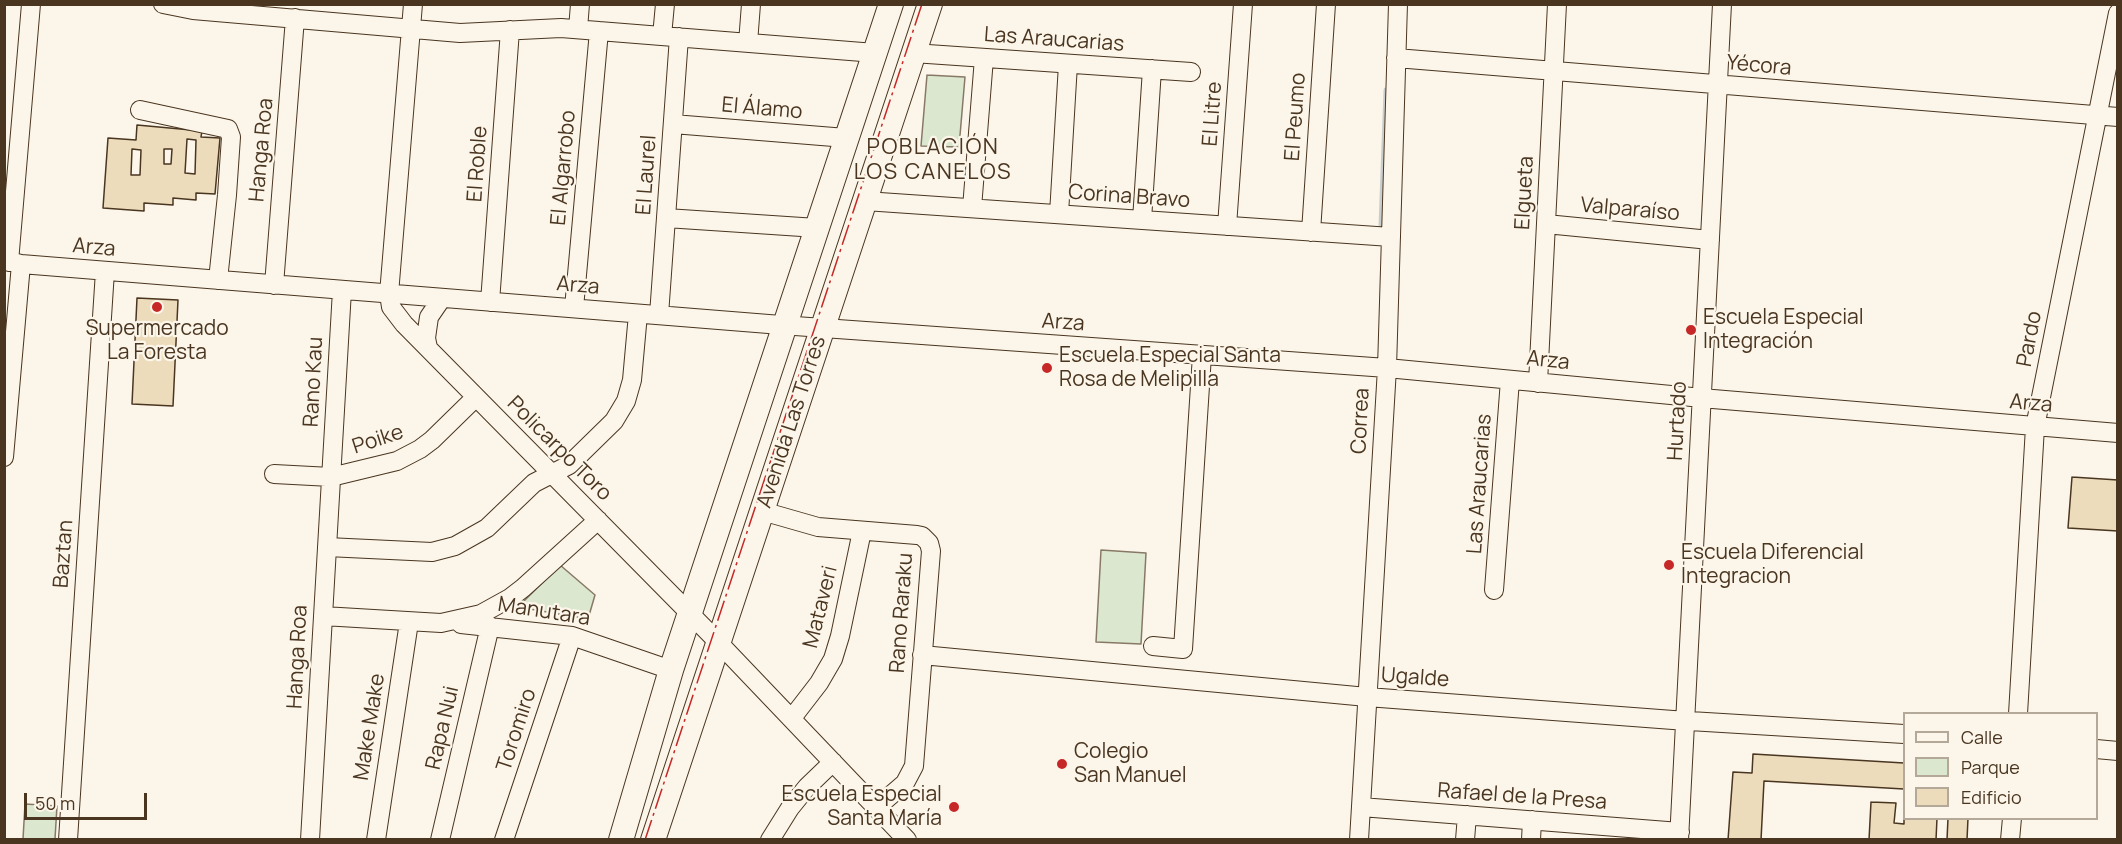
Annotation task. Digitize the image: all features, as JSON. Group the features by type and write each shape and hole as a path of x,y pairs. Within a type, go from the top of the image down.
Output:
{"main road":[{"name":"Avenida Las Torres","path":"621,840 670,670 891,4"},
{"name":"Avenida Las Torres","path":"653,840 930,4"}],"street":[{"path":"4,457 11,262 31,4"},
{"path":"163,4 193,10 460,33 536,28 578,29 874,53"},
{"name":"Policarpo Toro","path":"414,4 389,294 391,307 428,348 792,718 907,840"},
{"path":"578,29 580,4"},
{"name":"El Laurel","path":"659,315 673,124 671,37 665,4"},
{"path":"748,43 751,4"},
{"name":"El Litre","path":"1227,226 1243,4"},
{"name":"El Peumo","path":"1311,232 1326,4"},
{"name":"Correa","path":"1359,840 1387,368 1398,4"},
{"name":"Elgueta","path":"1538,383 1557,4"},
{"name":"Hurtado","path":"1679,836 1722,4"},
{"name":"Pardo","path":"2018,712 2035,427 2118,13"},
{"name":"Hanga Roa","path":"274,285 295,18"},
{"name":"El Roble","path":"490,302 510,30"},
{"name":"El Algarrobo","path":"574,308 598,31"},
{"name":"Las Araucarias","path":"914,53 1191,72"},
{"path":"972,208 984,58"},
{"name":"Yécora","path":"1396,58 2118,117"},
{"path":"1059,214 1068,64"},
{"path":"1142,220 1152,69"},
{"path":"140,110 228,129 231,137 218,280"},
{"name":"El Álamo","path":"673,124 846,138"},
{"name":"Corina Bravo","path":"865,201 1391,237"},
{"path":"666,218 817,228"},
{"name":"Valparaíso","path":"1546,224 1710,240"},
{"name":"Arza","path":"11,262 638,314 1387,368 1702,398 2118,433"},
{"name":"Baztan","path":"68,840 105,271"},
{"name":"Rano Kau","path":"331,477 342,290"},
{"path":"428,348 426,338 429,317 442,298"},
{"path":"327,548 421,552 455,546 487,528 534,483 569,465 607,430 620,412 632,380 638,314"},
{"path":"1153,646 1183,649 1202,355"},
{"name":"Las Araucarias","path":"1494,590 1510,380"},
{"name":"Poike","path":"274,474 331,477 387,465 408,457 432,440 476,397"},
{"name":"Hanga Roa","path":"310,840 331,477"},
{"name":"Rano Raraku","path":"762,511 818,527 917,535 922,536 929,543 931,551 914,766 905,783 876,808"},
{"name":"Manutara","path":"441,623 481,614 510,598 598,520"},
{"name":"Mataveri","path":"792,718 819,683 833,659 862,531"},
{"name":"Manutara","path":"323,616 490,626 572,636 670,670"},
{"name":"Make Make","path":"376,840 409,622"},
{"name":"Rapa Nui","path":"440,840 490,626"},
{"name":"Toromiro","path":"504,840 572,636"},
{"name":"Ugalde","path":"922,655 1367,696 1685,721 1903,734"},
{"path":"2098,749 2118,751"},
{"path":"770,840 795,801 833,762"},
{"name":"Rafael de la Presa","path":"1361,807 1532,820 1679,836"},
{"path":"1465,840 1467,815"},
{"path":"1531,840 1532,820"},
{"path":"2010,840 2012,820"}],"green space":[{"path":"927,75 965,77 959,147 921,146"},
{"path":"1101,550 1146,553 1141,644 1096,642"},
{"path":"560,565 595,595 588,619 518,607"},
{"path":"25,804 57,806 55,839 23,839"}],"building":[{"path":"137,125 202,131 201,137 220,138 215,194 196,193 196,200 173,198 173,205 144,203 144,211 103,208 108,138 136,140","holes":["187,139 196,140 195,174 185,173","132,149 141,150 140,175 131,175","164,149 172,149 171,164 164,164"]},
{"path":"137,298 178,300 173,406 132,404"},
{"path":"2072,477 2118,480 2118,531 2068,528"},
{"path":"1753,754 1903,763 1903,789 1764,781 1761,840 1728,840 1733,772 1752,773"},
{"path":"1871,802 1896,803 1894,823 1904,824 1904,820 1937,820 1936,840 1869,840"},
{"path":"1948,820 1968,820 1967,840 1947,840"}],"waterway":[{"path":"1381,226 1386,90"}],"power":[{"path":"645,840 922,4"}],"place":[{"name":"Supermercado La Foresta","path":"157,307"},
{"name":"Escuela Especial Integración","path":"1691,330"},
{"name":"Escuela Especial Santa Rosa de Melipilla","path":"1047,368"},
{"name":"Escuela Diferencial Integracion","path":"1669,565"},
{"name":"Colegio San Manuel","path":"1062,764"},
{"name":"Escuela Especial Santa María","path":"954,807"}],"district":[{"name":"POBLACIÓN LOS CANELOS","path":"933,160"}]}
